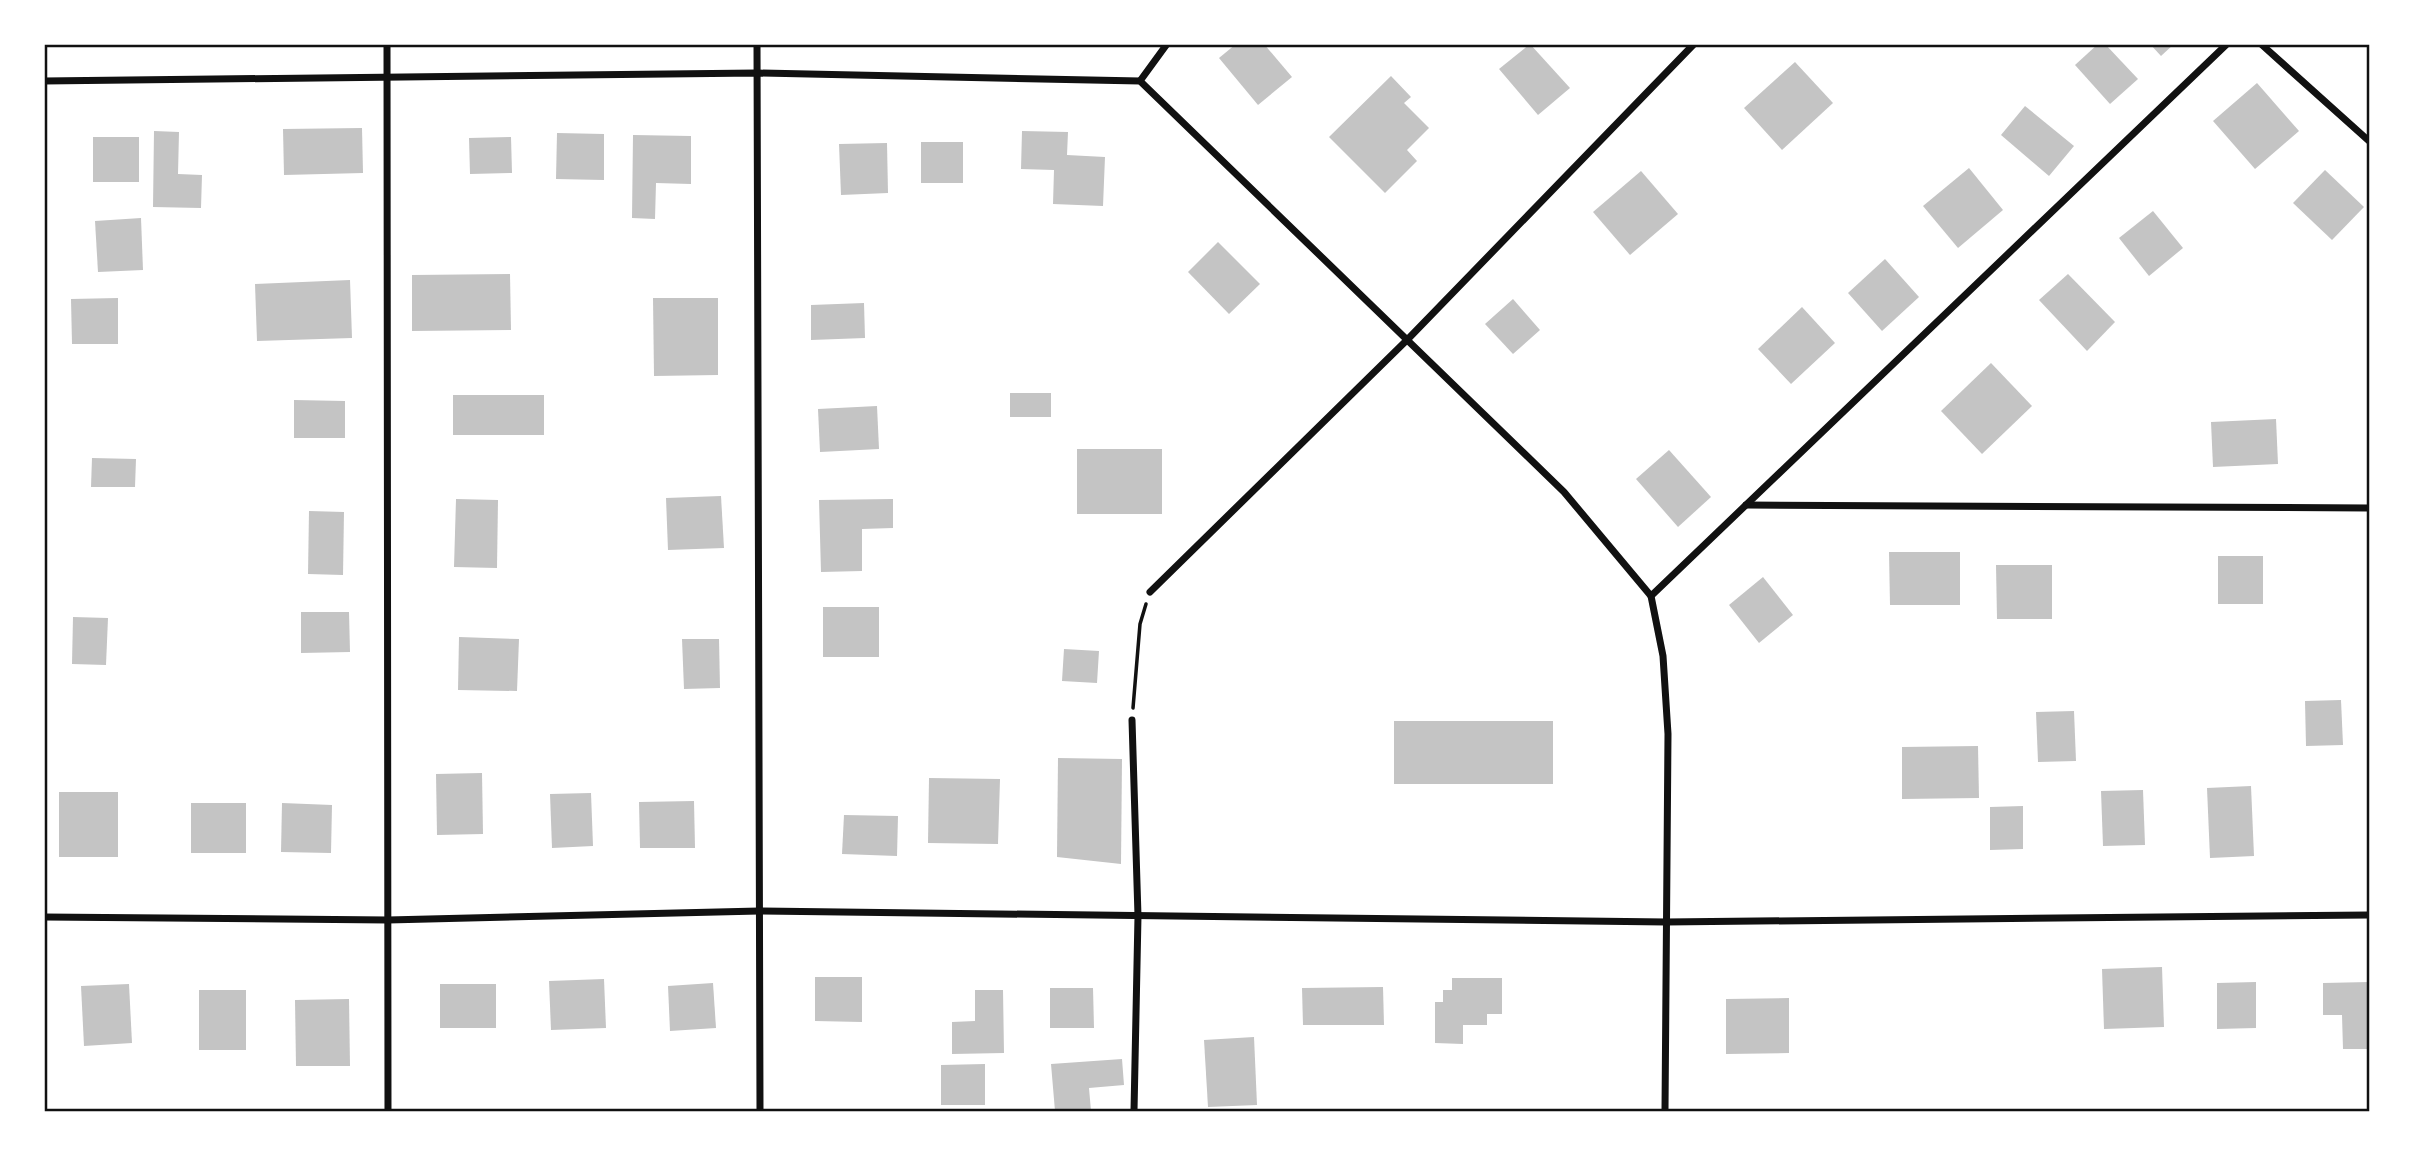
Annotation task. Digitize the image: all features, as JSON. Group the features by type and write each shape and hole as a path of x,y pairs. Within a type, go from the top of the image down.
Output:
{"street":[{"path":"387,44 388,1111"},
{"path":"757,44 760,1111"},
{"path":"1139,81 1167,44"},
{"path":"1150,592 1408,339 1694,44"},
{"path":"1651,596 2227,44"},
{"path":"2262,44 2369,141"},
{"path":"44,81 387,80 757,73 1139,81 1564,492 1651,596 1663,656 1668,734 1665,1111"},
{"path":"1745,505 2369,508"},
{"path":"1132,720 1138,916 1133,1111"},
{"path":"44,917 388,920 759,911 1666,922 2369,915"}],"path":[{"path":"1132,720 1140,624 1150,592"}],"building":[{"path":"1236,44 1264,44 1292,77 1258,105 1219,58"},
{"path":"1530,44 1570,88 1538,115 1499,69"},
{"path":"2098,44 2105,44 2138,79 2110,104 2075,65"},
{"path":"2150,44 2174,44 2161,56"},
{"path":"1795,62 1833,103 1782,150 1744,108"},
{"path":"1391,76 1411,97 1404,103 1429,128 1407,150 1417,161 1385,193 1329,137"},
{"path":"2257,83 2299,131 2255,169 2213,121"},
{"path":"2025,106 2074,146 2049,176 2001,135"},
{"path":"362,128 363,173 284,175 283,129"},
{"path":"154,131 179,132 178,174 202,175 201,208 153,207"},
{"path":"1022,131 1068,132 1067,155 1105,157 1103,206 1053,204 1054,170 1021,169"},
{"path":"557,133 604,134 604,180 556,179"},
{"path":"633,135 691,136 691,184 656,183 655,219 632,218"},
{"path":"93,137 139,137 139,182 93,182"},
{"path":"511,137 512,173 470,174 469,138"},
{"path":"921,142 963,142 963,183 921,183"},
{"path":"887,143 888,193 841,195 839,144"},
{"path":"1969,168 2003,210 1958,248 1923,206"},
{"path":"2325,170 2364,207 2332,240 2293,203"},
{"path":"1641,171 1678,214 1630,255 1593,212"},
{"path":"2153,211 2183,248 2149,276 2119,238"},
{"path":"141,218 143,270 98,272 95,221"},
{"path":"1218,242 1260,284 1229,314 1188,272"},
{"path":"1885,259 1919,297 1882,331 1848,293"},
{"path":"510,274 511,330 412,331 412,275"},
{"path":"2068,274 2115,322 2087,351 2039,300"},
{"path":"350,280 352,338 257,341 255,284"},
{"path":"118,298 118,344 72,344 71,299"},
{"path":"653,298 718,298 718,375 654,376"},
{"path":"1513,299 1540,330 1513,354 1485,324"},
{"path":"864,303 865,338 811,340 811,305"},
{"path":"1802,307 1835,343 1791,384 1758,349"},
{"path":"1991,363 2032,406 1982,454 1941,411"},
{"path":"1010,393 1051,393 1051,417 1010,417"},
{"path":"453,395 544,395 544,435 453,435"},
{"path":"294,400 345,401 345,438 294,438"},
{"path":"877,406 879,449 820,452 818,409"},
{"path":"2276,419 2278,464 2213,467 2211,422"},
{"path":"1077,449 1162,449 1162,514 1077,514"},
{"path":"1669,450 1711,497 1678,527 1636,479"},
{"path":"92,458 136,459 135,487 91,487"},
{"path":"721,496 724,548 668,550 666,498"},
{"path":"456,499 498,500 497,568 454,567"},
{"path":"893,499 893,528 862,529 862,571 821,572 819,500"},
{"path":"309,511 344,512 343,575 308,574"},
{"path":"1889,552 1960,552 1960,605 1890,605"},
{"path":"2218,556 2263,556 2263,604 2218,604"},
{"path":"1996,565 2052,565 2052,619 1997,619"},
{"path":"1763,577 1793,615 1759,643 1729,605"},
{"path":"823,607 879,607 879,657 823,657"},
{"path":"301,612 349,612 350,652 301,653"},
{"path":"73,617 108,618 106,665 72,664"},
{"path":"459,637 519,639 517,691 458,690"},
{"path":"682,639 719,639 720,688 684,689"},
{"path":"1064,649 1099,651 1097,683 1062,681"},
{"path":"2341,700 2343,745 2306,746 2305,701"},
{"path":"2074,711 2076,761 2038,762 2036,712"},
{"path":"1394,721 1553,721 1553,784 1394,784"},
{"path":"1978,746 1979,798 1902,799 1902,747"},
{"path":"1058,758 1122,759 1121,864 1057,857"},
{"path":"482,773 483,834 437,835 436,774"},
{"path":"929,778 1000,779 998,844 928,843"},
{"path":"2251,786 2254,856 2210,858 2207,788"},
{"path":"2143,790 2145,845 2103,846 2101,791"},
{"path":"59,792 118,792 118,857 59,857"},
{"path":"591,793 593,846 552,848 550,794"},
{"path":"694,801 695,848 640,848 639,802"},
{"path":"191,803 246,803 246,853 191,853"},
{"path":"282,803 332,805 331,853 281,852"},
{"path":"2023,806 2023,849 1990,850 1990,807"},
{"path":"844,815 898,816 897,856 842,854"},
{"path":"2162,967 2164,1027 2104,1029 2102,969"},
{"path":"815,977 862,977 862,1022 815,1021"},
{"path":"1452,978 1502,978 1502,1014 1487,1014 1487,1025 1463,1025 1463,1044 1435,1043 1435,1002 1443,1002 1443,990 1452,990"},
{"path":"604,979 606,1028 551,1030 549,981"},
{"path":"2256,982 2256,1028 2217,1029 2217,983"},
{"path":"2369,982 2369,1049 2343,1049 2342,1015 2323,1015 2323,983"},
{"path":"713,983 716,1028 670,1031 668,986"},
{"path":"129,984 132,1043 84,1046 81,986"},
{"path":"440,984 496,984 496,1028 440,1028"},
{"path":"1383,987 1384,1025 1303,1025 1302,988"},
{"path":"1050,988 1093,988 1094,1028 1050,1028"},
{"path":"199,990 246,990 246,1050 199,1050"},
{"path":"975,990 1003,990 1004,1053 952,1054 952,1022 975,1021"},
{"path":"1789,998 1789,1053 1726,1054 1726,999"},
{"path":"349,999 350,1066 296,1066 295,1000"},
{"path":"1254,1037 1257,1105 1208,1107 1204,1040"},
{"path":"1122,1059 1124,1085 1089,1088 1091,1111 1055,1111 1051,1064"},
{"path":"985,1064 985,1105 941,1105 941,1065"}]}
